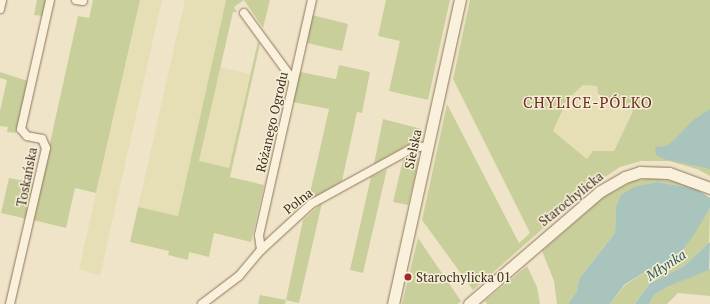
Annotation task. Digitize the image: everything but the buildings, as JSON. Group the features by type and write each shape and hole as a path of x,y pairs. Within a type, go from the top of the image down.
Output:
{"street":[{"path":"0,8 2,0"},
{"name":"Toskańska","path":"10,304 46,148 42,139 27,136 21,129 50,0"},
{"name":"Różanego Ogrodu","path":"261,250 259,236 312,0"},
{"name":"Sielska","path":"393,304 460,0"},
{"path":"244,13 293,80"},
{"name":"Polna","path":"202,304 239,276 261,250 311,204 413,148 428,146"},
{"name":"Starochylicka","path":"469,304 599,192 625,177 640,172 669,173 710,188"}],"shaded area":[{"path":"140,0 162,0 100,276 79,269"},
{"path":"185,0 226,0 178,216 138,207"},
{"path":"220,67 250,74 229,169 199,161"},
{"path":"583,85 597,86 598,94 633,110 614,151 593,151 588,159 553,131 567,100"}],"green space":[{"path":"37,0 46,0 43,16 34,15"},
{"path":"93,0 140,0 96,193 75,188 66,228 33,220 78,16 89,18"},
{"path":"226,0 244,0 234,7 237,12 233,12 199,161 229,168 258,41 260,44 230,177 264,185 251,242 214,233 209,257 189,252 188,260 168,255 169,251 130,242 138,207 178,216"},
{"path":"244,0 270,0 263,28"},
{"path":"386,0 450,0 428,100 389,91 400,41 378,36"},
{"path":"470,0 710,0 710,176 697,169 669,161 641,161 620,167 589,188 473,290 422,220 447,104 519,243 530,233 453,79","holes":["583,85 597,86 598,94 633,111 614,151 593,151 587,159 553,131 567,100"]},
{"path":"312,15 348,24 342,51 307,43"},
{"path":"339,65 370,72 362,113 357,112 342,181 308,202 329,109 293,102 300,72 336,79"},
{"path":"0,72 28,81 16,133 7,132 8,127 0,126 0,111 7,80 0,78"},
{"path":"383,119 422,129 419,139 374,164"},
{"path":"414,155 419,159 408,205 393,202 403,160"},
{"path":"387,169 363,273 350,270 371,177"},
{"path":"9,178 35,183 27,219 1,213"},
{"path":"653,178 673,181 696,189 658,182 616,207 615,233 579,279 577,291 568,304 557,304 554,281 542,251 605,196 633,181"},
{"path":"322,203 299,303 286,300 303,220"},
{"path":"710,208 709,243 684,266 649,284 635,304 610,304 624,286 648,270 678,256"},
{"path":"418,238 461,301 458,304 402,304"},
{"path":"527,266 537,287 540,304 487,304 485,301"},
{"path":"710,269 710,296 678,293 667,304 649,304 654,295 667,287"},
{"path":"260,295 286,300 285,304 258,304"}],"water":[{"path":"710,109 710,169 663,159 656,155 655,147 666,146 674,140 693,120"},
{"path":"658,182 696,189 710,198 710,208 693,236 678,256 648,270 624,285 610,304 568,304 577,291 579,279 615,233 616,207 621,195 634,187"},
{"path":"710,242 709,270 667,287 654,295 649,304 635,304 649,284 684,266"}],"place":[{"name":"Starochylicka 01","path":"408,277"}],"district":[{"name":"CHYLICE-PÓLKO","path":"588,103"}],"water label":[{"name":"Młynka","path":"666,265"}]}
